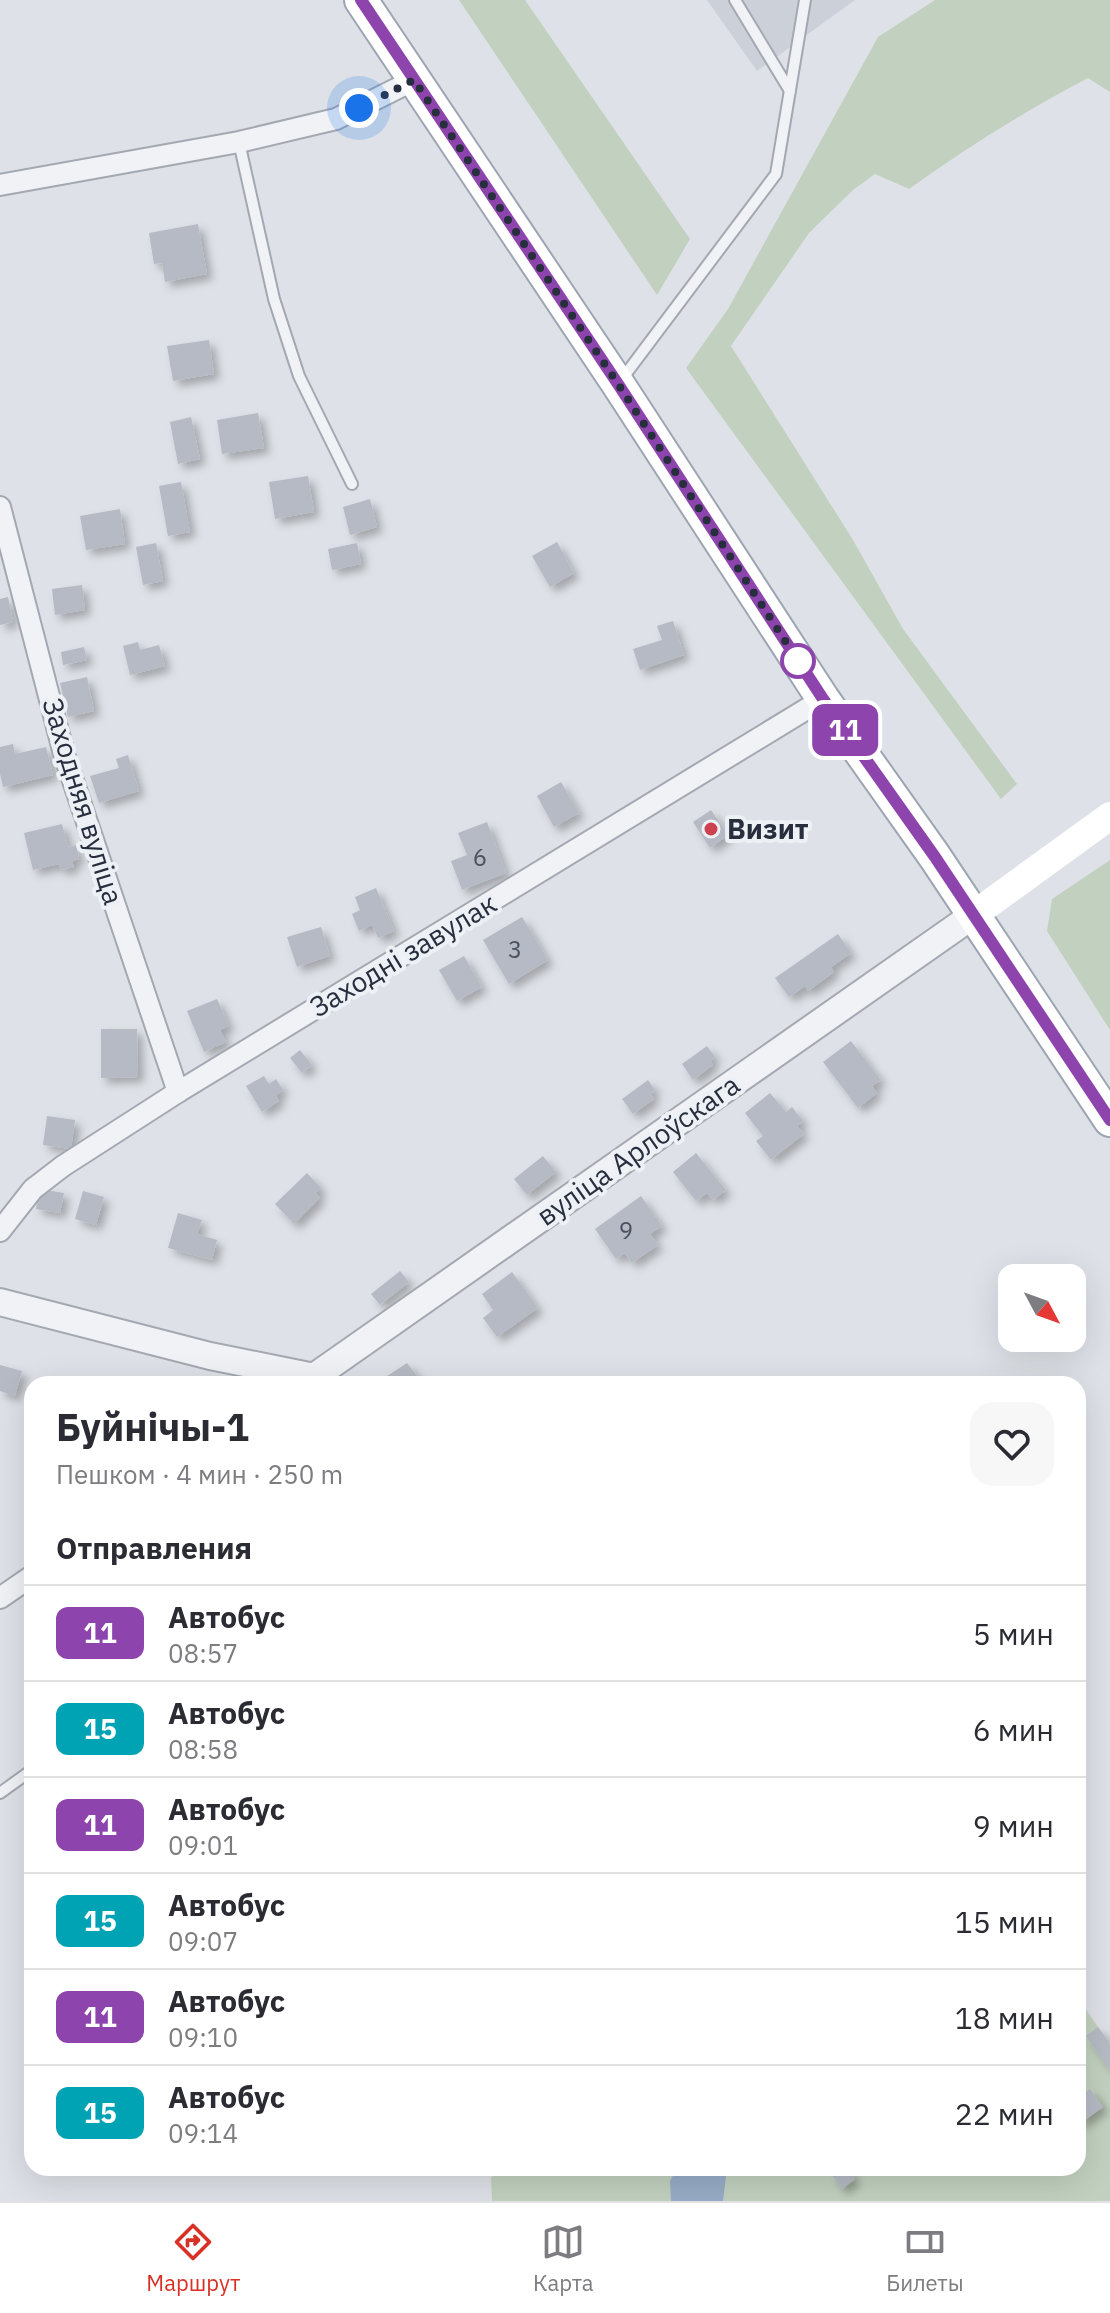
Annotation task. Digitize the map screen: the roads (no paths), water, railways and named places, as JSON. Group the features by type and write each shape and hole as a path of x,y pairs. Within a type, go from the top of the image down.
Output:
{"main road":[{"path":"361,0 618,384 823,699 935,857 1110,1120"},
{"path":"972,916 1110,816"}],"street":[{"path":"0,185 239,142 336,119 414,80"},
{"name":"Заходняя вуліца","path":"0,507 64,754 178,1092"},
{"name":"Заходні завулак","path":"0,1231 33,1189 63,1166 178,1092 823,699"},
{"name":"вуліца Арлоўскага","path":"320,1376 972,916"},
{"path":"0,1302 288,1376"},
{"path":"0,1598 24,1582"}],"lane":[{"path":"735,0 790,91"},
{"path":"618,384 776,174 805,0"},
{"path":"239,142 274,299 299,376 352,484"},
{"path":"0,1793 24,1776"}],"water":[{"path":"673,2176 726,2176 723,2201 671,2201"}],"place":[{"name":"Визит","path":"711,829"}]}
